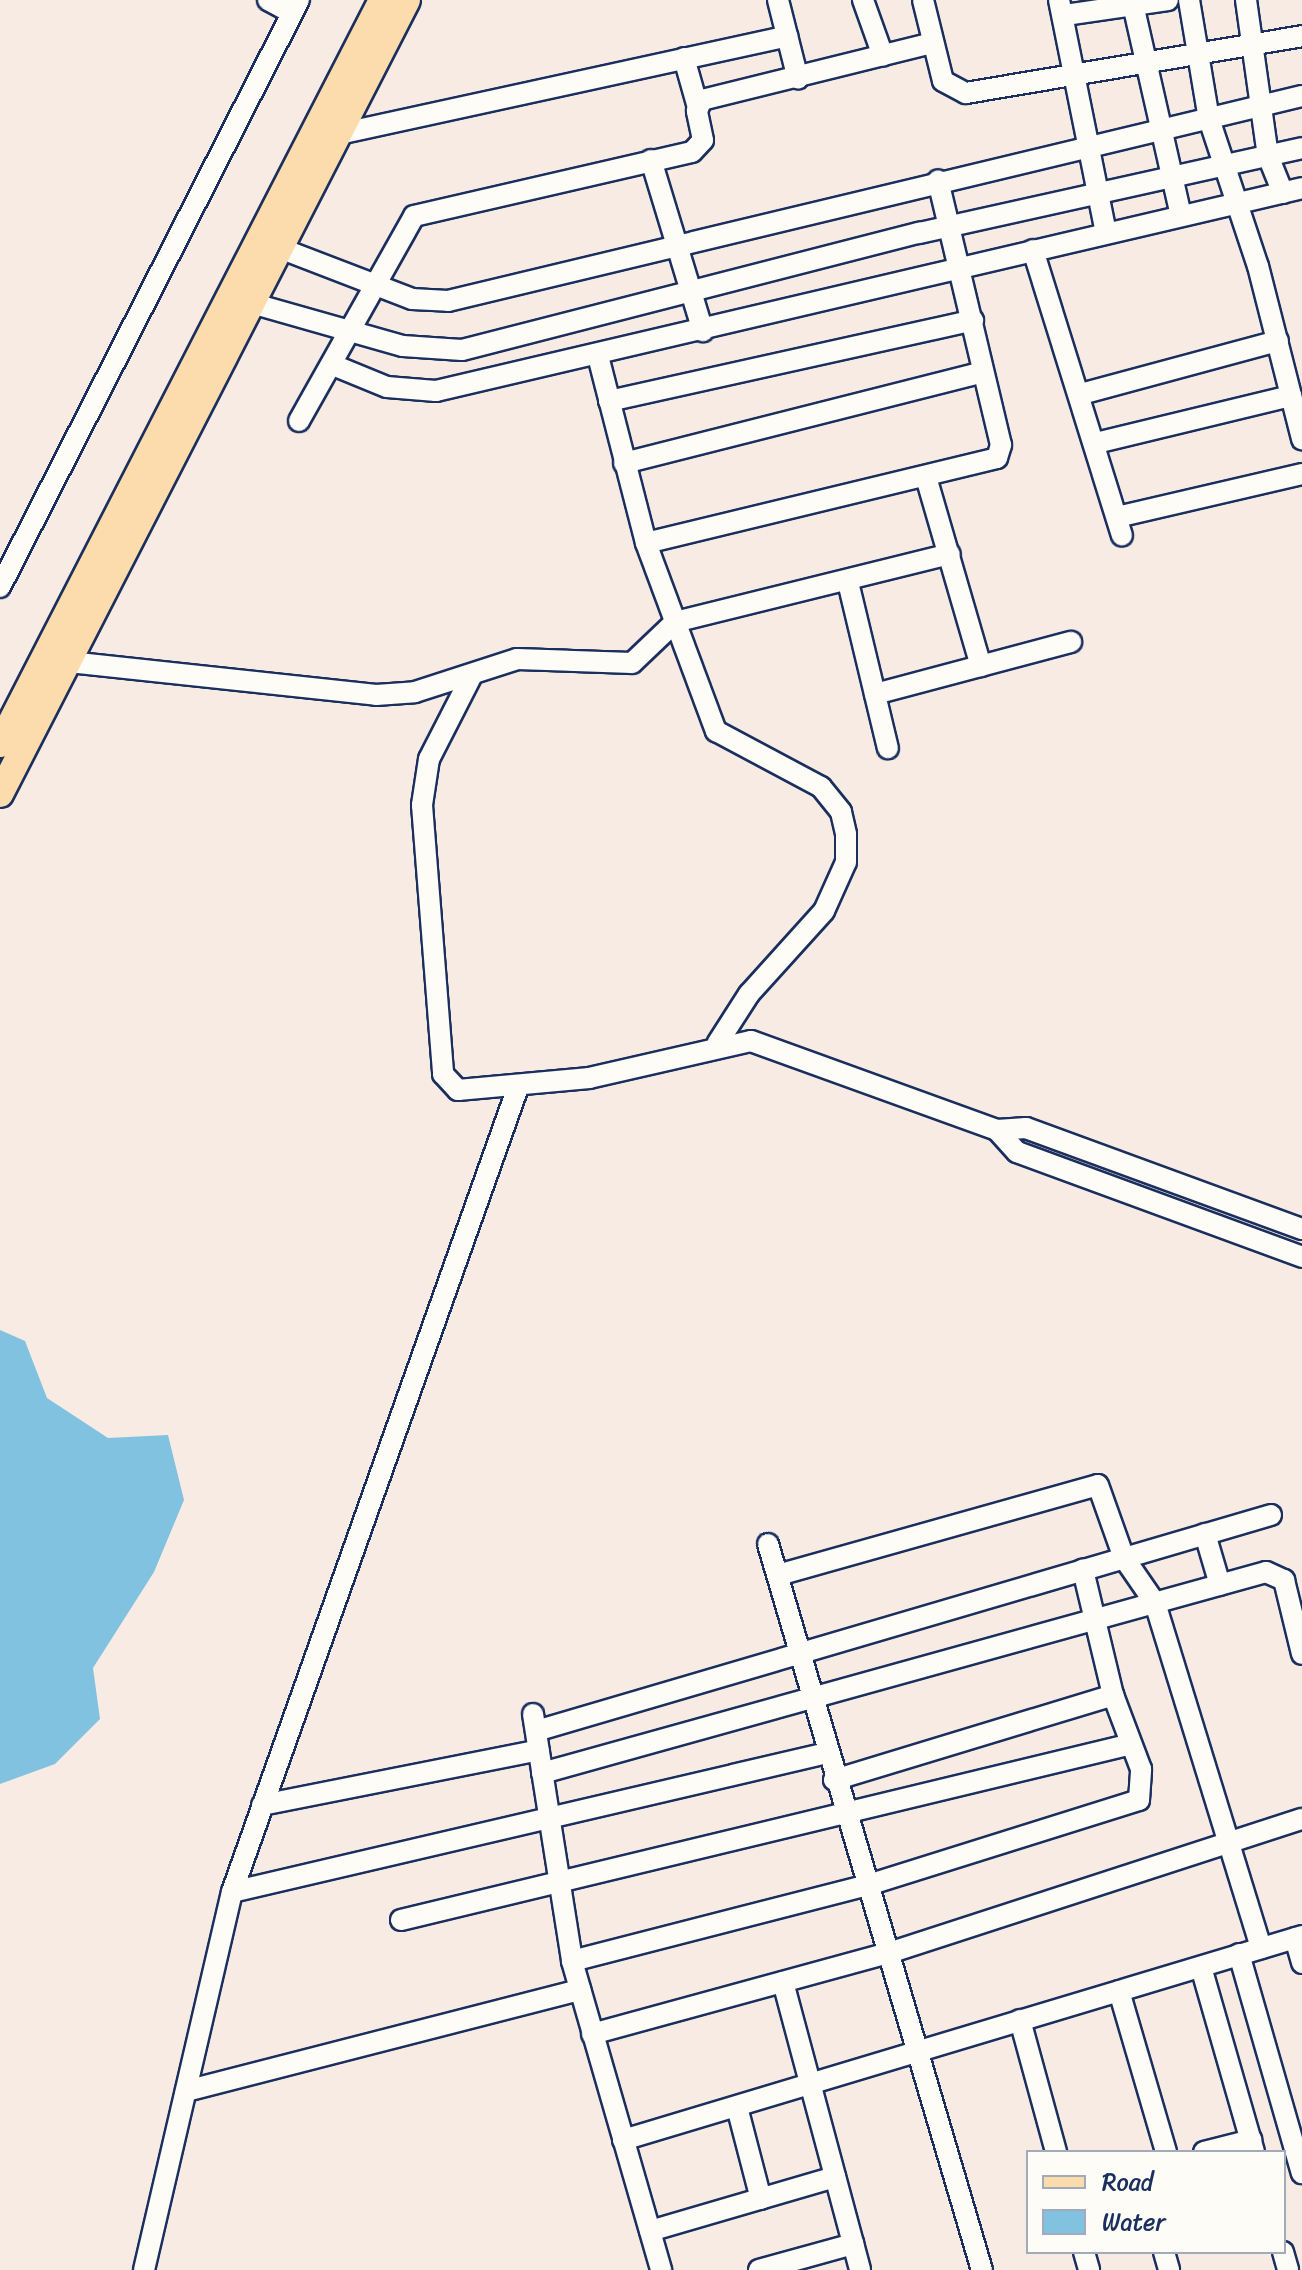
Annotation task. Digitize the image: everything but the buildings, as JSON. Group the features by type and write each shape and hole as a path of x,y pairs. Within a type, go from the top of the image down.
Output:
{"main road":[{"path":"0,744 268,244 382,0"},
{"path":"0,794 251,303 268,244 339,134 407,0"}],"street":[{"path":"0,587 295,7 268,0"},
{"path":"778,0 798,79"},
{"path":"863,0 883,56"},
{"path":"923,0 932,43 953,92 1302,38"},
{"path":"1106,233 1072,74 1062,7 1168,0"},
{"path":"1189,0 1202,53 1209,119 1227,163 1296,407 1302,439"},
{"path":"333,365 423,393 598,356 960,266 1292,190 1268,156 1266,105 1246,0"},
{"path":"1132,3 1181,216"},
{"path":"339,134 787,36"},
{"path":"697,104 932,43"},
{"path":"299,421 333,365 406,228 425,210 699,147 697,104 684,58"},
{"path":"268,244 374,285 448,301 938,180 1302,96"},
{"path":"251,303 403,346 462,350 691,289 949,226 1302,148"},
{"path":"651,160 703,331"},
{"path":"646,543 997,458 1001,445 938,180"},
{"path":"1033,250 1081,394 1120,526 1302,474"},
{"path":"609,401 973,320"},
{"path":"1081,394 1278,341"},
{"path":"598,356 646,543 716,731 821,787 841,812 846,834 846,862 824,911 749,994 717,1044"},
{"path":"624,463 983,372"},
{"path":"1096,443 1296,407"},
{"path":"926,477 981,666"},
{"path":"69,662 376,695 471,677 517,659 632,663 675,622 848,582 950,554"},
{"path":"848,582 888,748"},
{"path":"875,694 1071,642"},
{"path":"471,677 423,781 443,1074 458,1090 518,1087 617,1072 717,1044 769,1045 997,1130 1026,1128 1302,1229"},
{"path":"144,2270 232,1892 518,1087"},
{"path":"997,1130 1017,1152 1302,1257"},
{"path":"778,1575 1098,1485 1124,1558 1155,1603 1233,1841 1261,1948"},
{"path":"262,1805 536,1732 1271,1515"},
{"path":"1205,1534 1220,1585"},
{"path":"768,1544 801,1652 844,1817 920,2053 982,2270"},
{"path":"572,1961 868,1885 1139,1800 1141,1769 1113,1695 1083,1570"},
{"path":"542,1773 1275,1572 1284,1580 1302,1654"},
{"path":"834,1780 1113,1695"},
{"path":"536,1732 572,1961 661,2270"},
{"path":"401,1920 844,1817 1123,1746"},
{"path":"232,1892 550,1822 827,1753"},
{"path":"592,2034 889,1953 1302,1819"},
{"path":"623,2140 1299,1937 1302,1963"},
{"path":"1239,1954 1302,2173"},
{"path":"1201,1967 1253,2146 1220,2150"},
{"path":"783,1982 860,2270"},
{"path":"186,2091 580,1990"},
{"path":"1119,1991 1165,2150"},
{"path":"1020,2020 1055,2150"},
{"path":"737,2107 761,2199"},
{"path":"650,2231 835,2177"},
{"path":"759,2270 853,2244"}],"water":[{"path":"0,1330 25,1341 47,1398 108,1438 168,1435 184,1500 154,1572 93,1668 100,1719 55,1764 0,1784"}]}
